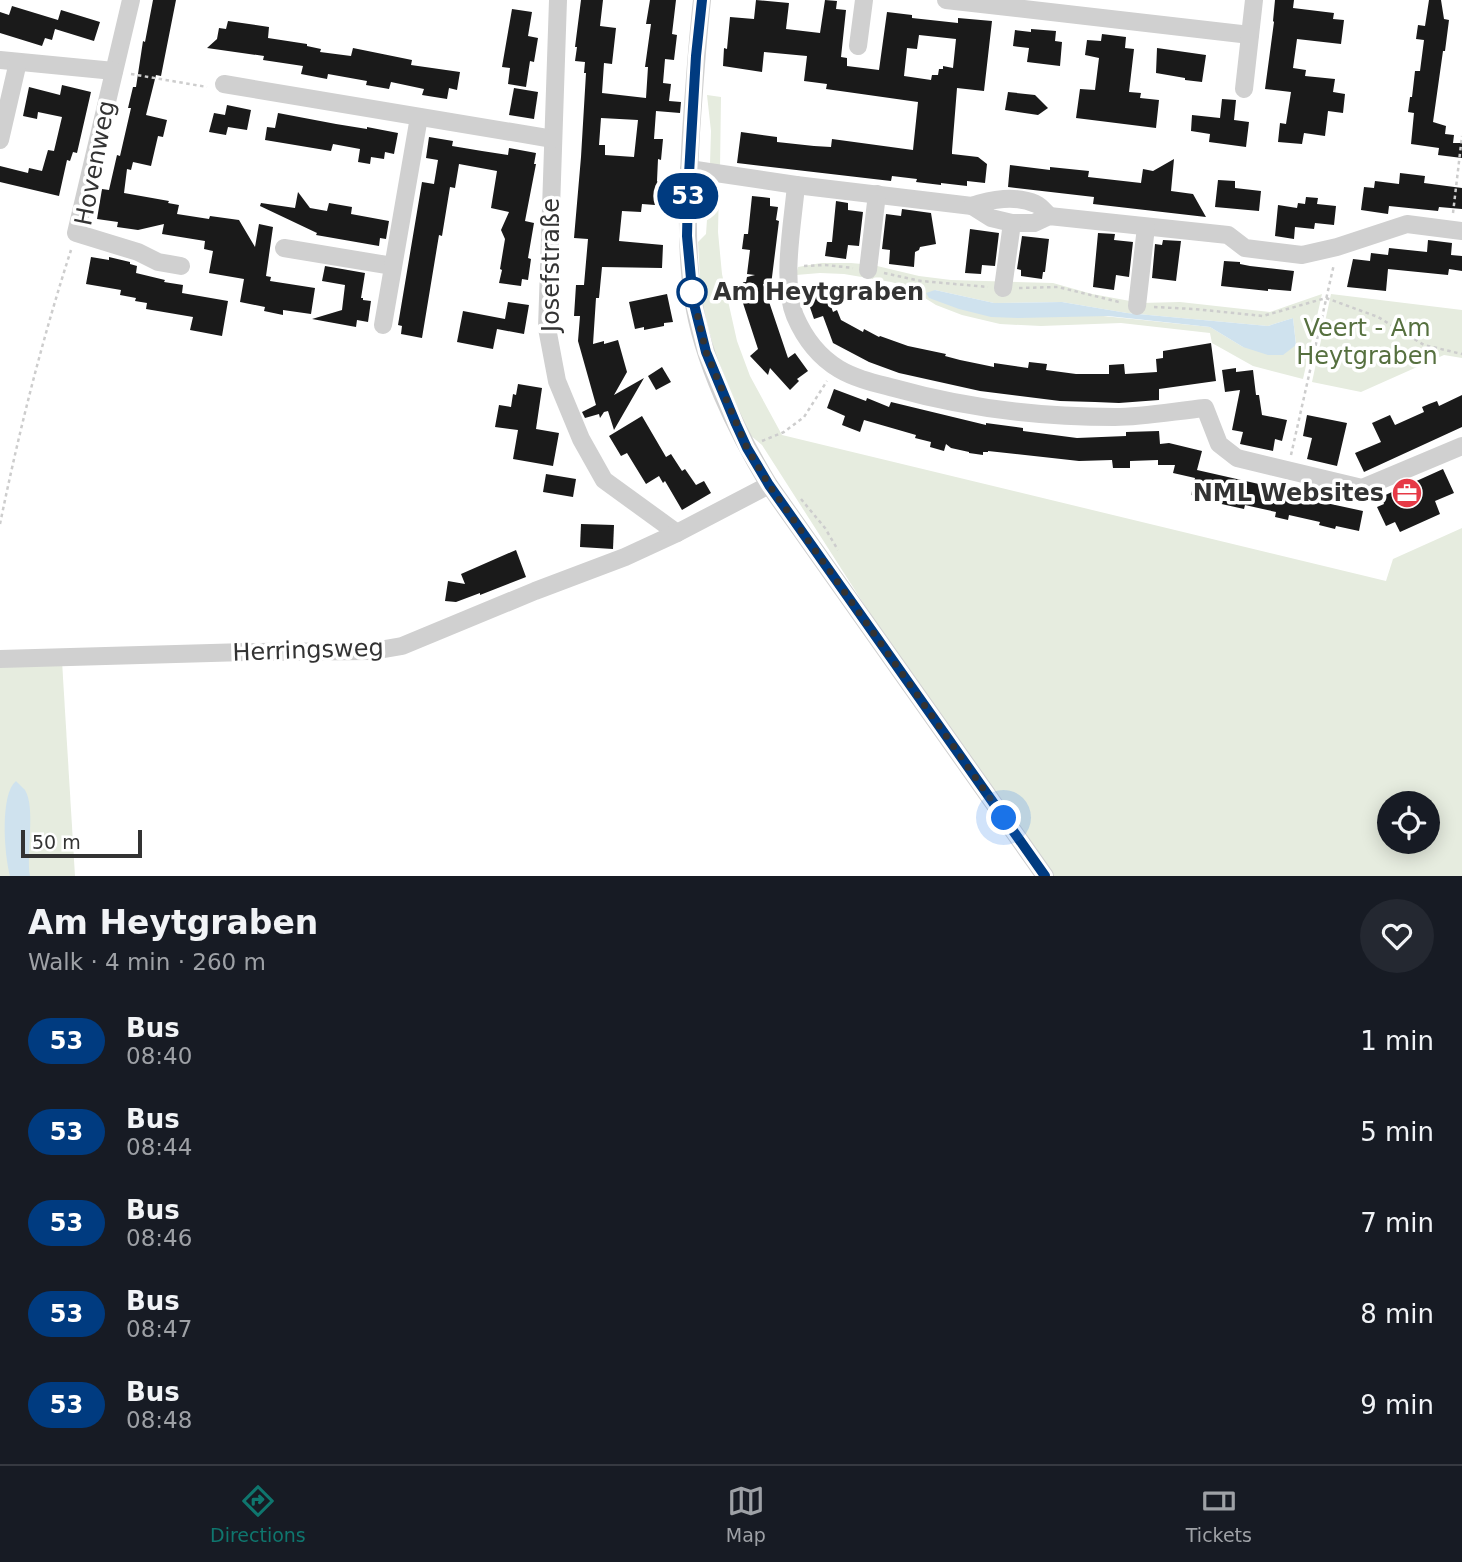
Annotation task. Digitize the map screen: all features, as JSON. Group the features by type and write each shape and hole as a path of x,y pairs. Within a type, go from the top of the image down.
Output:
{"street":[{"name":"Hovenweg","path":"131,0 76,233 138,252 158,262 181,265"},
{"name":"Josefstraße","path":"558,0 547,328 557,381 581,439 604,480 677,533"},
{"path":"702,0 696,56 687,236 693,300 706,352 747,448 769,485 1045,876"},
{"path":"858,46 864,0"},
{"path":"946,0 1250,35"},
{"path":"1244,89 1254,0"},
{"name":"Hovenweg","path":"0,140 9,61 114,71"},
{"path":"224,84 553,139"},
{"path":"383,325 419,117"},
{"path":"689,169 972,206 990,218 1012,223 1034,223 1049,216 1227,235 1245,248 1302,255 1407,225 1456,230"},
{"path":"796,185 788,271 789,294 794,314 804,335 819,352 837,368 862,380 923,396 992,409 1116,417 1205,408 1219,444 1237,458 1362,488 1462,446"},
{"path":"868,270 877,194"},
{"path":"972,206 985,201 1009,199 1037,205 1049,216"},
{"path":"1003,288 1012,223"},
{"path":"1137,306 1146,227"},
{"path":"284,248 393,266"},
{"path":"677,533 769,485"},
{"name":"Herringsweg","path":"0,659 373,651 392,648 625,557 677,533"}],"path":[{"path":"114,71 207,87 224,84"},
{"path":"1456,230 1462,136"},
{"path":"0,524 17,440 42,342 76,233"},
{"path":"1286,470 1337,247"},
{"path":"747,448 784,432 804,417 837,368"},
{"path":"800,498 825,528 840,554"}],"green space":[{"path":"707,95 721,97 720,169 710,164 711,131"},
{"path":"719,188 718,232 722,274 737,341 750,376 782,435 1386,581 1393,559 1462,528 1462,876 1038,876 762,445 744,430 715,353 701,299 698,242 706,234 709,191"},
{"path":"821,263 873,265 919,276 951,280 1053,283 1141,303 1180,302 1270,312 1322,294 1303,379 1253,366 1212,343 1210,333 1121,323 1041,326 1000,324 962,315 936,305 906,286 844,274 796,275 798,267","holes":["935,290 994,303 1062,302 1127,313 1268,326 1293,318 1296,344 1243,347 1210,327 929,298"]},
{"name":"Veert - Am Heytgraben","path":"1331,294 1462,310 1462,358 1444,355 1361,392 1312,382"},
{"path":"62,661 75,876 0,876 0,663"}],"water":[{"path":"935,290 994,303 1062,302 1127,313 1268,326 1293,318 1296,345 1283,355 1268,355 1243,347 1210,327 1108,316 991,317 929,298 926,293"},
{"path":"16,781 25,790 30,808 30,876 10,876 8,866 5,811 7,798"}],"building":[{"path":"153,0 176,0 161,76 156,75 146,115 167,120 163,137 158,136 151,166 133,162 131,170 127,169 124,193 169,201 168,203 179,205 177,214 239,220 255,247 259,224 273,227 266,276 271,277 270,281 315,288 311,314 283,310 283,315 264,311 265,307 240,302 244,279 209,273 213,251 204,249 205,241 162,234 164,224 138,230 117,227 118,222 97,219 102,189 109,190 117,155 120,156 131,108 128,108 133,87 136,87"},
{"path":"581,0 603,0 600,26 616,28 612,64 604,63 602,93 646,98 648,67 645,67 651,24 646,24 650,0 676,0 672,34 677,35 674,60 665,59 663,83 671,84 669,101 681,102 680,113 656,111 654,139 663,139 661,160 658,159 657,181 660,191 656,193 655,205 642,204 641,212 622,211 619,241 663,245 662,268 602,267 599,298 596,298 593,344 618,340 627,372 614,395 644,378 614,430 608,411 600,418 599,414 585,418 582,412 596,405 578,341 580,316 574,316 576,285 584,285 588,239 574,238 586,73 585,62 575,61","holes":["601,118 638,120 634,157 605,155 605,145 599,145"]},
{"path":"756,0 789,3 786,29 820,33 825,0 837,1 836,9 846,10 841,57 847,58 847,66 879,70 887,12 912,15 912,18 958,23 958,18 992,21 984,91 957,88 952,151 952,154 978,157 987,164 985,183 967,181 967,186 941,185 892,176 891,181 737,163 741,132 777,137 777,142 814,146 831,147 832,139 913,150 918,102 826,89 827,84 804,81 807,56 764,52 762,72 723,66 730,17 754,19","holes":["919,35 956,39 953,68 943,66 938,75 932,75 931,80 904,76 907,48 917,49"]},
{"path":"1275,0 1294,0 1293,8 1334,13 1333,19 1344,20 1341,44 1297,39 1293,68 1306,70 1305,76 1335,79 1333,92 1345,94 1343,113 1328,111 1325,136 1304,133 1302,144 1278,142 1280,123 1286,124 1291,92 1265,89"},
{"path":"1429,0 1441,0 1444,19 1449,20 1433,122 1446,126 1445,134 1454,135 1453,143 1462,143 1462,158 1438,155 1439,148 1411,144 1414,113 1408,112 1415,71 1420,71 1424,40 1416,39 1418,25 1425,26"},
{"path":"12,6 58,20 61,10 100,22 94,41 55,29 52,40 45,38 42,46 0,33 0,12 9,15"},
{"path":"512,9 532,12 528,36 538,38 534,62 530,61 526,87 508,84 510,68 502,67"},
{"path":"228,21 269,27 268,38 307,44 321,49 320,52 351,56 353,48 412,60 411,65 460,72 457,90 449,88 447,99 422,95 424,89 391,82 389,89 366,85 367,81 328,74 327,79 301,74 303,66 263,60 264,56 207,48 217,39 219,28 226,29"},
{"path":"1031,29 1056,31 1055,41 1062,42 1060,66 1027,62 1029,48 1013,46 1015,30 1031,32"},
{"path":"1102,34 1126,37 1125,48 1134,49 1129,92 1141,93 1140,98 1159,100 1156,128 1076,118 1080,89 1095,90 1099,58 1085,55 1087,40 1101,41"},
{"path":"1157,48 1206,55 1202,82 1156,73"},
{"path":"62,85 91,92 77,153 73,152 70,161 67,160 59,196 0,182 0,166 28,173 29,168 42,171 48,150 54,151 62,117 38,112 37,119 23,116 29,87 60,95"},
{"path":"514,88 538,92 534,119 509,115"},
{"path":"1008,92 1035,95 1048,108 1038,115 1005,110"},
{"path":"1222,99 1236,100 1234,120 1249,122 1246,147 1209,142 1210,134 1191,131 1192,115 1220,118"},
{"path":"227,105 251,110 247,130 228,127 226,135 209,132 214,113 225,115"},
{"path":"278,113 398,133 394,154 385,152 384,159 371,157 370,164 358,162 360,149 333,144 331,151 265,140 267,127 275,128"},
{"path":"429,137 453,141 452,146 508,155 509,148 536,153 525,221 534,223 528,258 531,259 528,280 522,279 521,286 499,283 505,239 501,230 509,212 491,208 497,171 459,164 455,188 450,187 442,236 439,235 422,338 401,334 402,326 398,325 422,182 434,184 438,160 426,158"},
{"path":"1174,159 1171,191 1193,194 1206,217 1093,204 1094,197 1008,187 1010,165 1089,171 1088,177 1141,183 1143,169 1153,171"},
{"path":"1400,173 1425,176 1424,183 1462,188 1462,209 1439,207 1438,211 1389,206 1388,214 1361,210 1364,187 1374,188 1375,181 1399,184"},
{"path":"1218,180 1235,181 1235,188 1261,191 1259,211 1215,207"},
{"path":"298,192 310,208 327,211 329,203 352,207 351,214 389,221 386,239 380,238 379,246 316,235 317,233 260,206 261,203 295,208"},
{"path":"752,196 770,198 770,206 778,207 776,220 779,221 771,285 763,284 788,358 795,353 808,371 797,379 799,381 790,390 770,368 768,375 750,356 758,349 741,297 743,282 746,282 747,277 755,275 747,274 750,250 742,249 744,234 748,234"},
{"path":"1306,197 1318,198 1317,204 1336,206 1334,225 1315,223 1314,229 1295,227 1294,239 1275,236 1278,205 1297,208 1298,203 1305,204"},
{"path":"836,201 848,203 848,210 863,212 859,246 848,245 846,259 825,256 827,242 832,242"},
{"path":"902,209 931,213 936,244 920,247 915,252 914,267 889,264 890,250 882,249 886,214 901,216"},
{"path":"970,229 999,233 995,266 982,265 981,274 965,273"},
{"path":"1098,233 1115,234 1114,240 1133,242 1129,277 1116,275 1114,290 1093,287"},
{"path":"1022,236 1049,239 1042,279 1021,276 1021,270 1017,269"},
{"path":"1163,240 1181,241 1176,281 1152,278 1155,244 1162,245"},
{"path":"1428,240 1452,243 1451,255 1462,256 1462,271 1449,269 1448,275 1388,269 1386,291 1347,287 1353,259 1370,261 1371,253 1388,255 1389,248 1427,252"},
{"path":"91,257 109,260 109,257 130,262 137,266 136,273 183,285 182,293 228,301 222,336 190,330 193,317 146,309 147,303 120,295 121,290 86,284"},
{"path":"1224,261 1294,271 1291,291 1221,286"},
{"path":"325,266 365,273 361,298 371,301 368,322 357,320 356,327 312,319 342,310 345,285 322,281"},
{"path":"824,286 833,312 837,310 841,320 863,332 864,329 879,337 960,360 994,367 994,363 1028,368 1029,362 1047,364 1046,370 1076,374 1109,374 1109,365 1124,364 1125,374 1157,372 1156,359 1163,358 1163,351 1211,343 1216,381 1159,389 1159,400 1119,403 1060,401 980,391 899,373 869,362 833,343 823,316 814,319 805,293"},
{"path":"667,294 673,322 644,330 644,327 635,329 629,302"},
{"path":"508,302 529,305 524,334 497,329 493,349 457,342 463,311 505,319"},
{"path":"662,367 671,382 656,390 648,376"},
{"path":"1236,368 1236,372 1253,370 1262,415 1287,420 1282,441 1275,439 1273,451 1240,444 1243,432 1232,430 1240,390 1225,392 1222,370"},
{"path":"518,384 542,388 536,429 559,433 553,466 513,459 518,430 495,427 499,405 511,407"},
{"path":"834,389 889,407 891,402 986,425 1023,428 1023,431 1077,438 1126,436 1126,432 1159,431 1160,444 1169,443 1202,451 1197,470 1294,492 1295,488 1328,495 1326,503 1363,511 1359,531 1336,526 1335,529 1319,525 1320,522 1289,515 1288,520 1275,517 1276,512 1245,505 1244,509 1191,495 1195,478 1173,473 1175,465 1158,465 1158,460 1130,461 1130,468 1113,468 1112,460 1079,461 988,451 983,452 983,455 951,448 946,444 944,451 930,447 931,442 915,438 916,435 864,420 860,432 842,425 845,416 827,408"},
{"path":"1462,395 1462,427 1364,472 1355,453 1381,442 1372,423 1390,415 1395,425 1424,412 1422,407 1437,401 1439,406"},
{"path":"1307,415 1347,423 1337,466 1307,459 1312,438 1303,436"},
{"path":"642,416 666,457 671,454 682,471 685,469 696,485 704,481 711,493 682,510 665,481 663,483 659,476 646,484 627,453 621,456 609,436"},
{"path":"1443,469 1454,493 1435,501 1440,514 1400,532 1395,522 1386,526 1377,507 1384,504 1381,497"},
{"path":"546,474 576,479 573,497 543,492"},
{"path":"581,524 614,525 613,549 580,547"},
{"path":"516,550 526,577 480,595 456,602 445,601 448,581 465,584 461,574"}],"bus line":[{"name":"53","path":"702,0 696,56 687,236 693,300 706,352 747,448 769,485 1045,876"}],"place":[{"name":"Am Heytgraben","path":"692,292"},
{"name":"NML Websites","path":"1407,493"}],"route":[{"path":"692,292 706,352 747,448 769,485 1004,818"}]}
